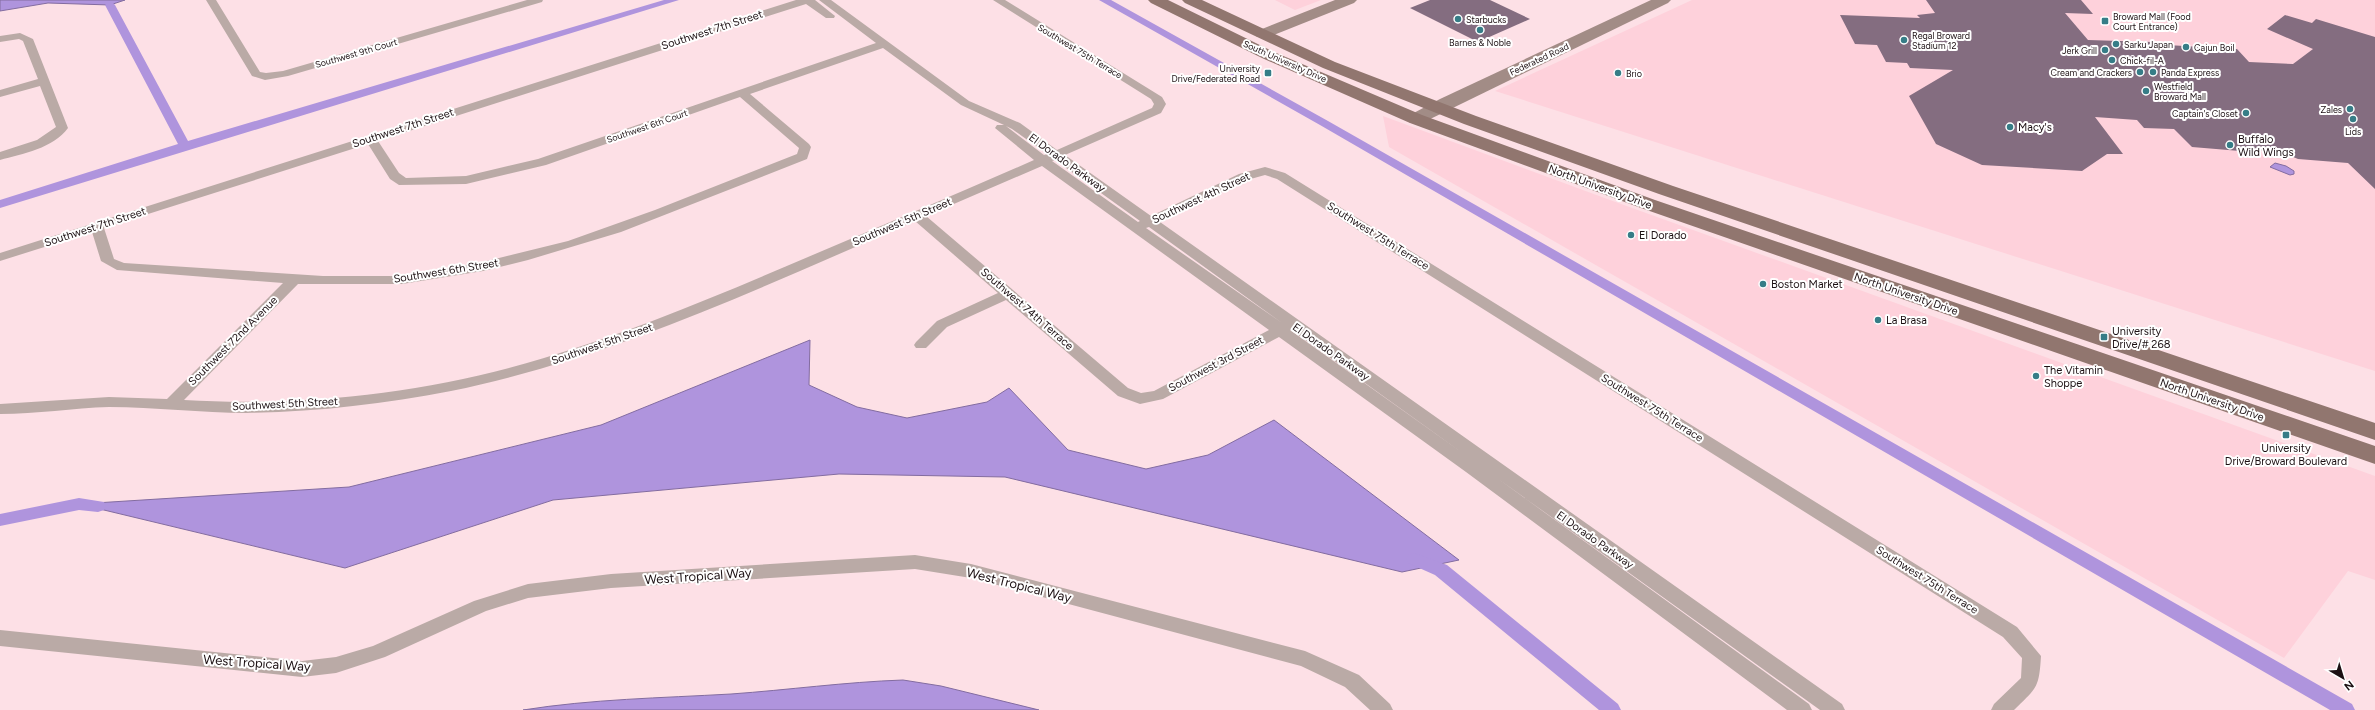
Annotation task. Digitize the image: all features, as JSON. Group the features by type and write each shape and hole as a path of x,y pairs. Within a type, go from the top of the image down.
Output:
{"main road":[{"name":"South University Drive","path":"1156,0 1217,30 1416,119"},
{"name":"South University Drive","path":"1190,0 1328,64 1436,108"},
{"path":"1217,30 1262,34"},
{"name":"North University Drive","path":"1436,108 1856,255 2375,432"},
{"name":"North University Drive","path":"1416,119 1573,177 2375,455"},
{"path":"1573,177 1596,180 1812,254 1835,257 1856,255"},
{"path":"2098,360 2144,363 2314,420 2340,421"}],"street":[{"name":"Southwest 9th Court","path":"211,0 256,74 265,76 291,71 538,0"},
{"name":"El Dorado Parkway","path":"807,0 965,103 1007,120 1050,158 1285,327 1802,710"},
{"name":"Southwest 7th Street","path":"0,257 807,0"},
{"name":"El Dorado Parkway","path":"824,0 878,46"},
{"name":"Southwest 75th Terrace","path":"998,0 1156,97 1160,104"},
{"path":"1240,23 1267,21 1322,0"},
{"path":"1262,34 1349,0"},
{"name":"Federated Road","path":"1416,119 1436,108 1663,0"},
{"path":"0,39 20,36 28,39 62,128 55,136 38,144 0,156"},
{"name":"Southwest 6th Court","path":"370,138 394,176 404,182 466,180 542,162 878,46"},
{"path":"0,94 45,81"},
{"name":"Southwest 6th Street","path":"97,226 108,261 122,267 295,279 391,280 471,270 544,253 597,236 789,164 803,156 805,147 742,93"},
{"name":"Southwest 5th Street","path":"0,409 108,402 220,407 312,404 365,399 450,386 537,366 618,341 682,316 1050,158 1157,110 1160,104"},
{"name":"Southwest 75th Terrace","path":"1265,171 1281,176 2010,632 2032,656 2030,681 2001,710"},
{"name":"Southwest 4th Street","path":"1144,225 1243,177 1265,171"},
{"name":"Southwest 74th Terrace","path":"916,216 1123,392 1140,399"},
{"name":"Southwest 72nd Avenue","path":"171,404 295,279"},
{"path":"921,345 942,324 1008,293"},
{"name":"El Dorado Parkway","path":"1285,327 1835,710"},
{"name":"Southwest 3rd Street","path":"1140,399 1158,395 1285,327"},
{"name":"West Tropical Way","path":"0,638 302,669 336,665 378,652 480,606 528,591 612,581 915,562 970,571 1305,659 1352,681 1383,710"}],"shaded area":[{"path":"0,0 125,0 110,5 48,3 0,11"},
{"path":"1275,0 1321,0 1295,10"},
{"path":"1692,0 2375,0 2375,371 1495,91"},
{"path":"1383,116 1610,200 2375,476 2375,580 2348,571 2284,658 1389,147"},
{"path":"2275,163 2286,166 2294,171 2294,174 2290,175 2270,167"},
{"path":"810,340 809,385 857,407 907,418 987,402 1009,388 1068,450 1146,469 1208,455 1274,420 1459,560 1402,572 1005,477 839,474 553,500 345,568 79,504 349,487 601,425"},
{"path":"903,680 941,686 1039,710 523,710 575,703 731,694 860,682"}],"building":[{"name":"Barnes & Noble","path":"1430,0 1490,0 1530,19 1478,42 1410,8"},
{"name":"Westfield Broward Mall","path":"1926,0 2081,0 2093,14 2065,13 2088,40 2153,42 2167,45 2237,49 2249,62 2293,64 2313,49 2267,29 2285,15 2312,23 2316,19 2375,37 2375,189 2348,163 2298,159 2276,150 2240,151 2192,147 2174,129 2144,128 2137,120 2095,117 2123,154 2107,154 2082,171 1982,165 1936,144 1909,96 1953,70 1910,68 1907,63 1886,62 1877,45 1855,44 1840,15 1920,18 1917,15 1935,13"}],"waterway":[{"path":"185,146 674,0"},
{"path":"1104,0 1324,123 2346,710"},
{"path":"110,5 185,146"},
{"path":"0,204 185,146"},
{"path":"0,520 79,504 98,506"},
{"path":"1414,559 1441,570 1612,710"}],"place":[{"name":"Starbucks","path":"1458,19"},
{"name":"Broward Mall (Food Court Entrance)","path":"2105,21"},
{"name":"Barnes & Noble","path":"1480,30"},
{"name":"Regal Broward Stadium 12","path":"1904,40"},
{"name":"Sarku Japan","path":"2116,44"},
{"name":"Cajun Boil","path":"2186,47"},
{"name":"Jerk Grill","path":"2105,50"},
{"name":"Chick-fil-A","path":"2112,60"},
{"name":"Cream and Crackers","path":"2140,72"},
{"name":"Panda Express","path":"2153,72"},
{"name":"University Drive/Federated Road","path":"1268,73"},
{"name":"Brio","path":"1618,73"},
{"name":"Westfield Broward Mall","path":"2146,91"},
{"name":"Zales","path":"2350,109"},
{"name":"Captain's Closet","path":"2246,113"},
{"name":"Lids","path":"2353,119"},
{"name":"Macy's","path":"2010,127"},
{"name":"Buffalo Wild Wings","path":"2230,145"},
{"name":"El Dorado","path":"1631,235"},
{"name":"Boston Market","path":"1763,284"},
{"name":"La Brasa","path":"1878,320"},
{"name":"University Drive/# 268","path":"2104,337"},
{"name":"The Vitamin Shoppe","path":"2036,376"},
{"name":"University Drive/Broward Boulevard","path":"2286,435"}]}
